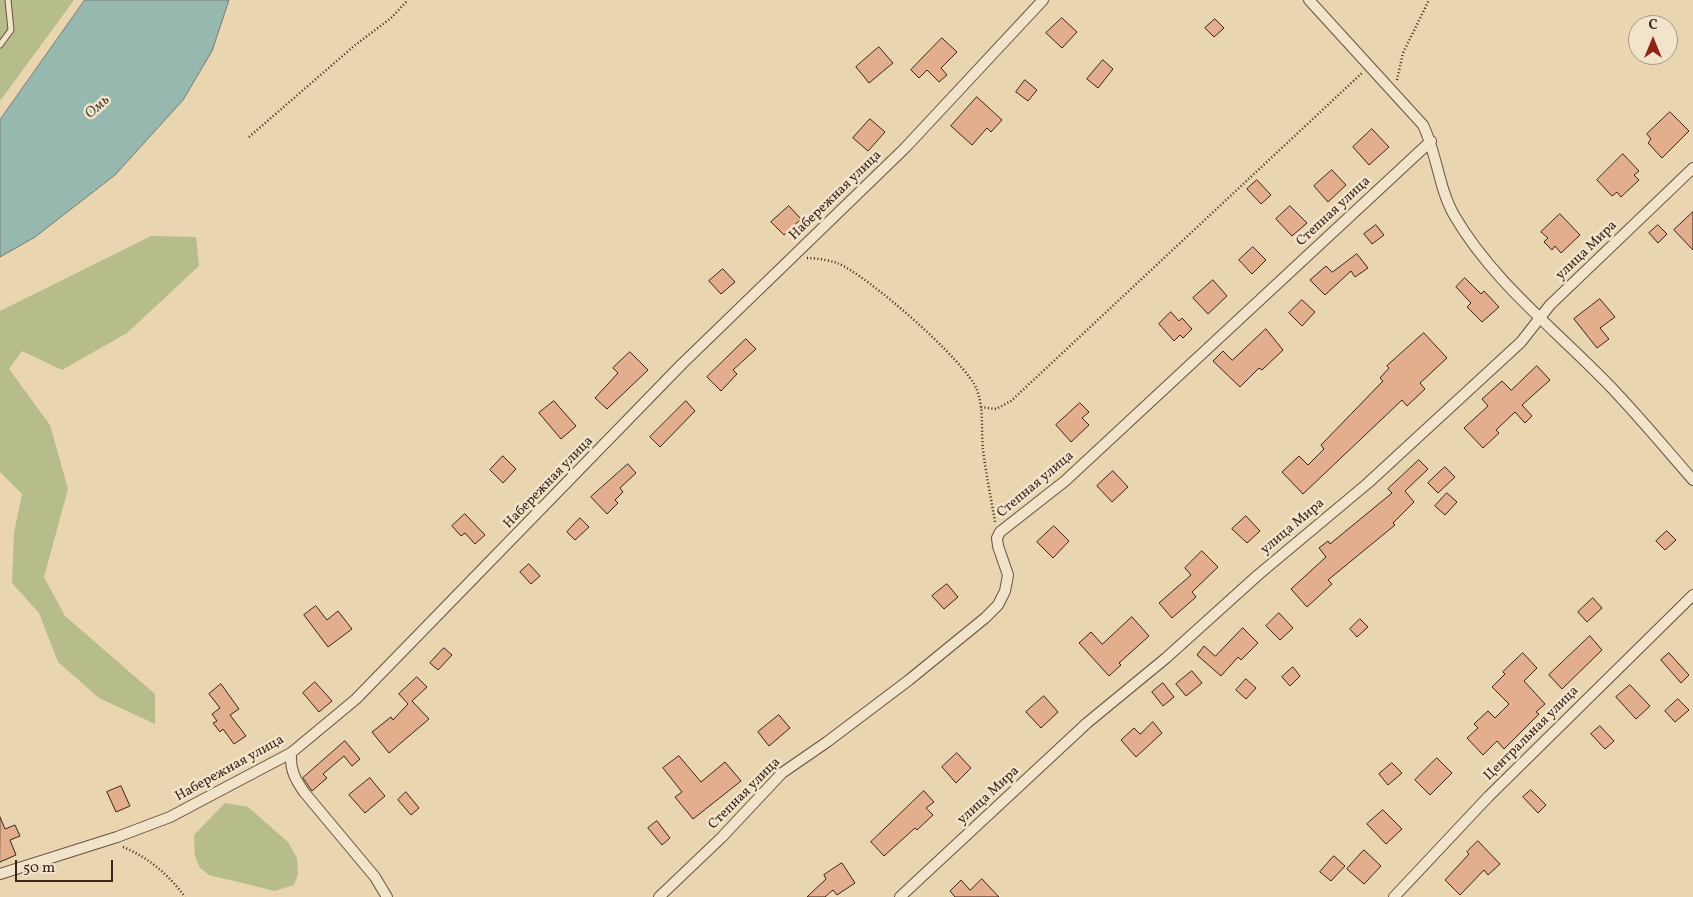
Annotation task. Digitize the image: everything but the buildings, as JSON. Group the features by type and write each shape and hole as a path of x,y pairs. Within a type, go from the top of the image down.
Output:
{"street":[{"name":"Набережная улица","path":"0,874 106,841 170,817 291,753 356,699 682,364 905,148 1043,0"},
{"path":"1309,0 1423,126 1431,141 1453,213 1477,252 1540,318 1603,379 1693,480"},
{"name":"Степная улица","path":"659,897 722,837 782,773 909,680 998,605 1005,591 1008,575 997,538 1000,532 1072,474 1431,141"},
{"name":"улица Мира","path":"900,897 1087,723 1166,658 1258,575 1368,483 1520,342 1550,305 1693,168"},
{"name":"Центральная улица","path":"1394,897 1488,797 1693,595"},
{"path":"291,753 290,766 299,785 375,877 387,897"}],"lane":[{"path":"0,45 11,30 8,0"}],"path":[{"path":"249,137 354,46 392,18 408,0"},
{"path":"1401,101 1397,85 1398,69 1403,53 1429,0"},
{"path":"981,407 996,409 1011,401 1369,66"},
{"path":"789,261 802,258 817,258 838,263 857,274 917,322 970,376 977,390 981,407 983,450 997,538"},
{"path":"106,841 138,853 172,879 185,897"}],"green space":[{"path":"0,0 74,0 0,101"},
{"path":"151,236 196,237 199,266 127,333 62,370 22,351 9,369 50,425 68,489 44,577 65,616 155,694 155,724 99,698 58,662 39,613 12,583 14,533 22,494 0,472 0,311"},
{"path":"225,803 248,807 288,842 297,858 298,874 294,885 275,891 209,875 200,868 195,856 194,835"}],"water":[{"name":"Омь","path":"85,0 229,0 212,51 183,100 115,175 35,237 0,257 0,120"}]}
